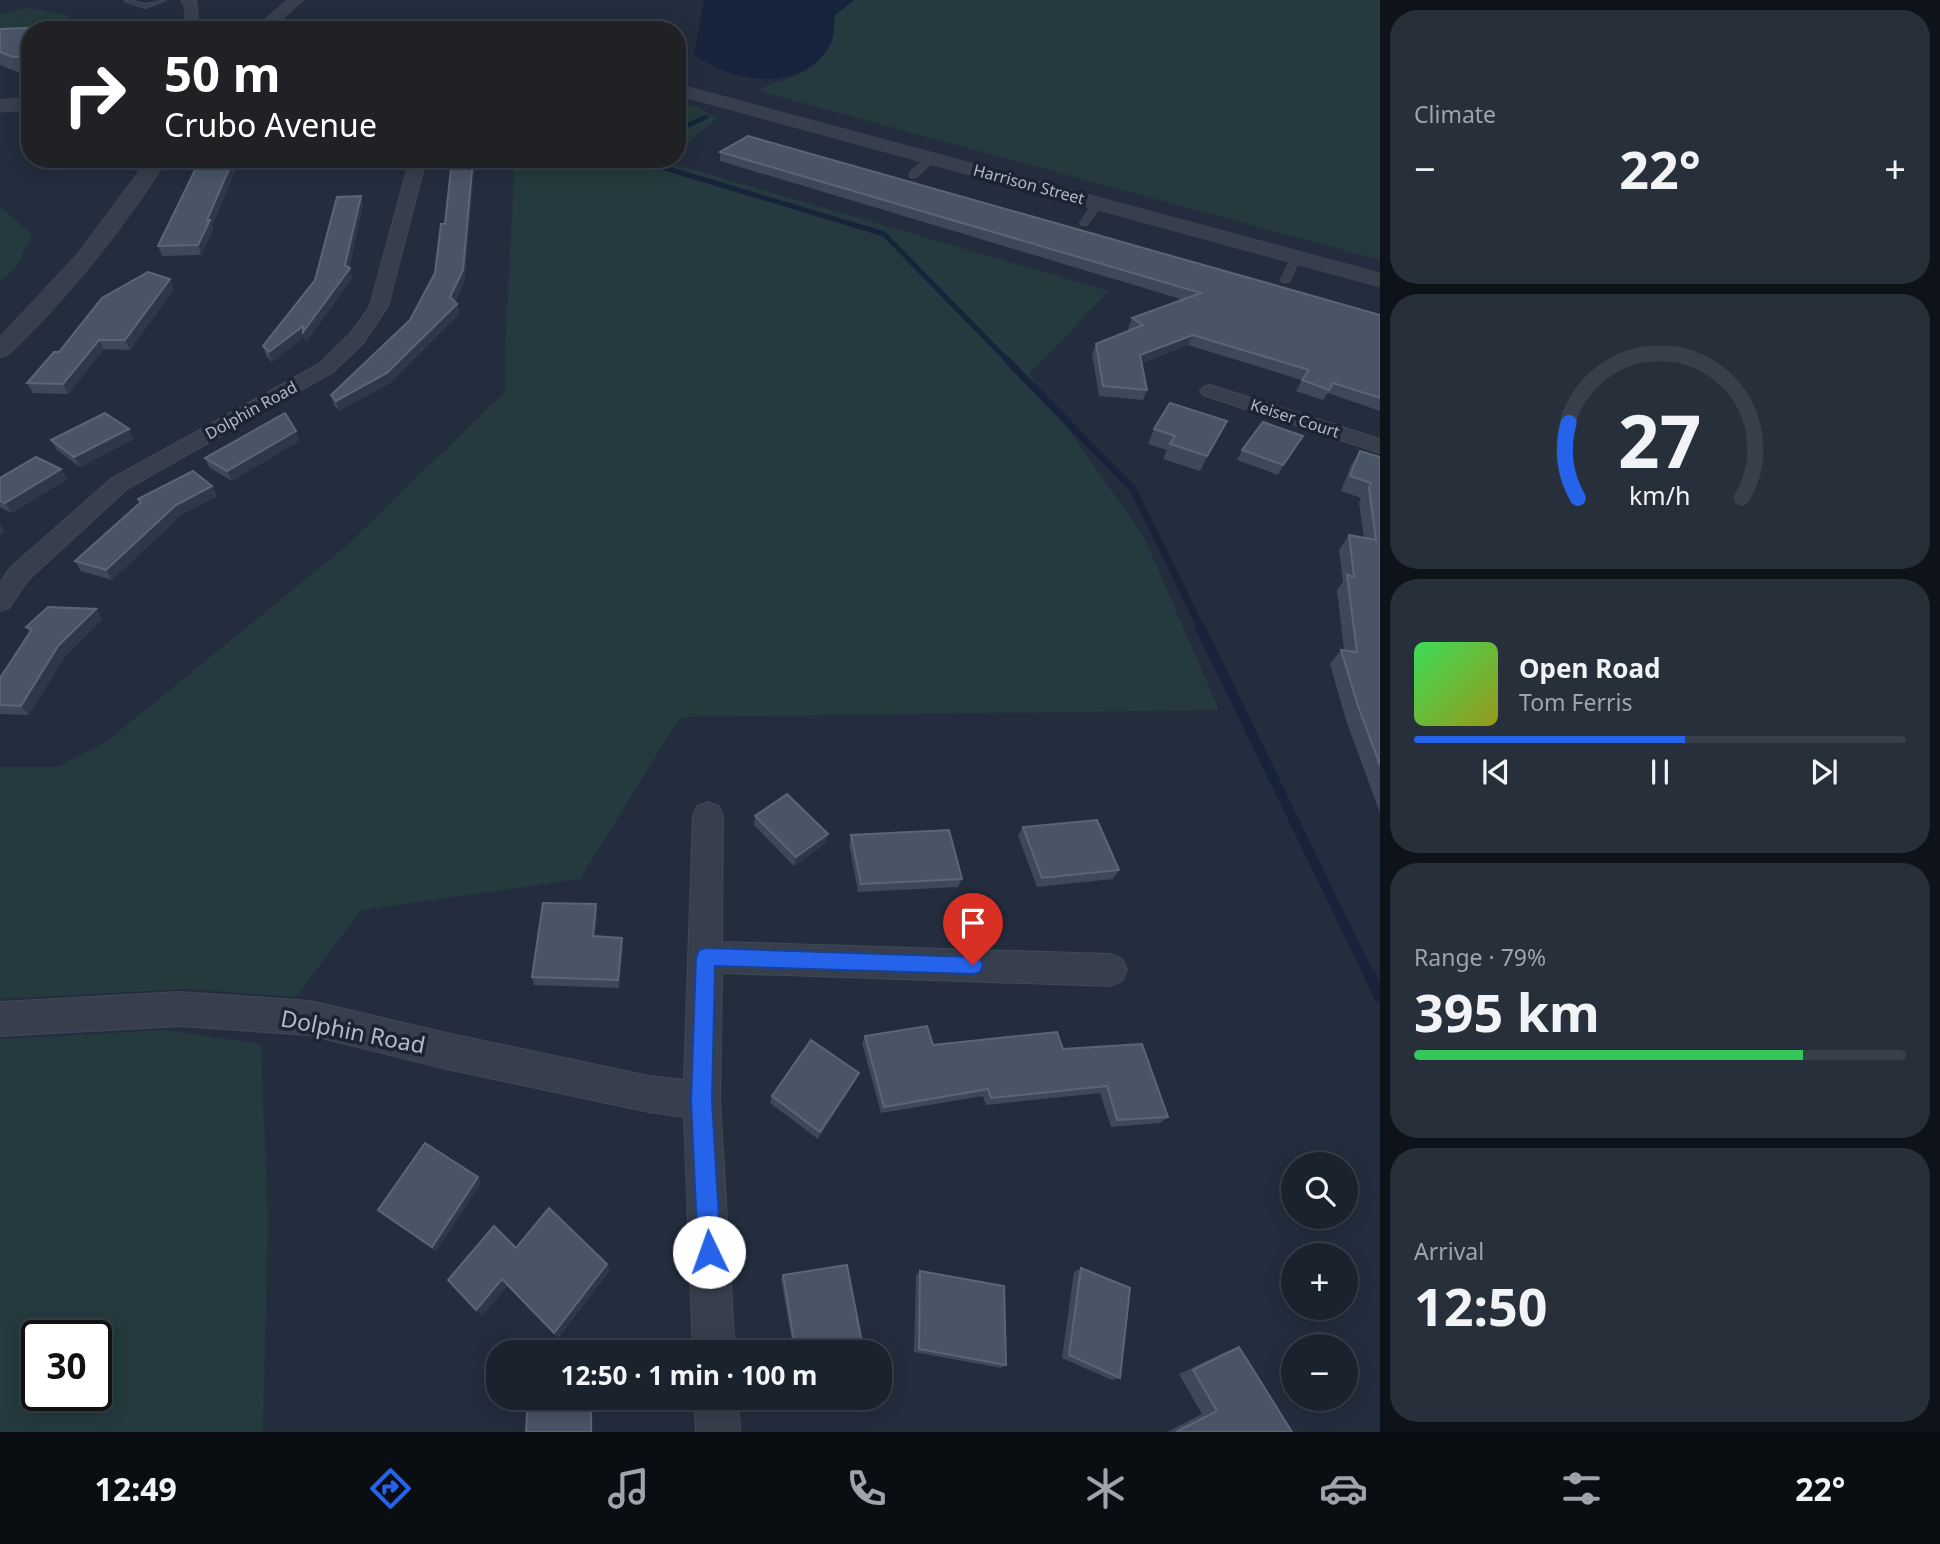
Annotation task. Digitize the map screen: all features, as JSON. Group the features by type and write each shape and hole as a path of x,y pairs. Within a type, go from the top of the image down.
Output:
{"street":[{"path":"187,0 190,1 191,21"},
{"path":"272,21 296,0"},
{"name":"Harrison Street","path":"686,91 1380,280"},
{"path":"0,106 21,105"},
{"path":"0,350 77,271 133,198 152,168"},
{"name":"Dolphin Road","path":"0,602 19,574 119,484 326,368 357,338 379,306 416,168"},
{"name":"Keiser Court","path":"1210,391 1380,446"},
{"path":"708,815 702,1101 713,1340"},
{"path":"706,957 1110,970"},
{"name":"Dolphin Road","path":"0,1019 180,1009 310,1018 451,1052 623,1088 702,1101"},
{"path":"717,1410 718,1432"}],"lane":[{"path":"128,1 145,6 163,0"},
{"path":"913,176 932,158"},
{"path":"1084,223 1098,203"},
{"path":"1286,280 1296,257"}],"green space":[{"path":"854,0 1380,0 1380,260 758,91 798,75 818,62 830,40 835,15"},
{"path":"26,8 69,15 67,21 21,21 21,33 0,39 0,14"},
{"path":"686,104 697,107 717,119 686,146"},
{"path":"515,168 686,168 1109,291 1029,374 1144,537 1219,710 680,717 580,879 361,910 296,997 188,989 0,999 0,767 57,767 106,742 344,548 505,392"},
{"path":"0,207 32,234 17,266 0,281"},
{"path":"165,1030 261,1044 268,1222 263,1432 0,1432 0,1039"}],"water":[{"path":"704,0 854,0 835,15 831,44 816,62 783,78 765,79 728,72 694,55"}],"building":[{"path":"21,28 21,57 13,57 0,52 0,29"},
{"path":"748,136 1380,315 1380,398 1333,383 1329,390 1302,380 1309,370 1193,335 1140,355 1147,390 1103,386 1096,344 1143,325 1132,318 1201,293 720,152"},
{"path":"230,168 198,245 158,246 195,170"},
{"path":"451,168 472,168 463,270 450,297 457,304 387,373 336,401 331,395 410,320 435,273 441,224 445,224"},
{"path":"361,196 345,265 350,268 303,332 303,326 269,352 263,346 315,280 337,197"},
{"path":"148,272 170,279 125,340 99,340 63,384 27,383 54,352 59,352 102,298"},
{"path":"1170,403 1227,421 1207,456 1170,444 1175,436 1154,429"},
{"path":"105,413 129,429 74,457 51,440"},
{"path":"285,413 296,431 227,471 205,458"},
{"path":"1263,422 1303,436 1283,465 1242,450"},
{"path":"1360,451 1380,457 1380,765 1341,650 1357,652 1347,575 1354,577 1349,535 1376,540 1369,488 1371,483 1350,476"},
{"path":"36,457 61,469 5,503 0,501 0,478"},
{"path":"193,471 212,486 176,505 106,570 75,561 141,502 138,499"},
{"path":"48,607 96,609 58,646 21,706 0,705 0,678 32,629 26,627"},
{"path":"787,794 828,834 796,857 755,816"},
{"path":"1097,820 1119,870 1042,878 1023,827"},
{"path":"949,830 962,879 861,884 851,835"},
{"path":"543,903 596,904 593,936 622,938 618,980 532,977"},
{"path":"927,1026 933,1045 1057,1032 1063,1049 1142,1044 1168,1117 1117,1120 1107,1086 991,1098 988,1089 884,1107 865,1036"},
{"path":"811,1040 859,1073 820,1132 772,1096"},
{"path":"425,1143 478,1177 432,1247 378,1210"},
{"path":"549,1208 607,1264 554,1333 502,1279 476,1310 448,1280 494,1226 516,1248"},
{"path":"847,1265 861,1340 794,1340 783,1275"},
{"path":"1081,1268 1130,1288 1120,1378 1069,1355"},
{"path":"920,1271 1004,1286 1006,1365 919,1349"},
{"path":"1239,1347 1292,1432 1176,1432 1217,1411 1193,1370"},
{"path":"527,1410 591,1410 591,1432 526,1432"}],"waterway":[{"path":"686,126 706,117"},
{"path":"665,168 884,234 1008,361"},
{"path":"1007,360 1133,489 1201,628"},
{"path":"1200,627 1370,977"},
{"path":"1370,975 1380,997"}],"route":[{"path":"709,1252 702,1101 706,957 973,965"}]}
